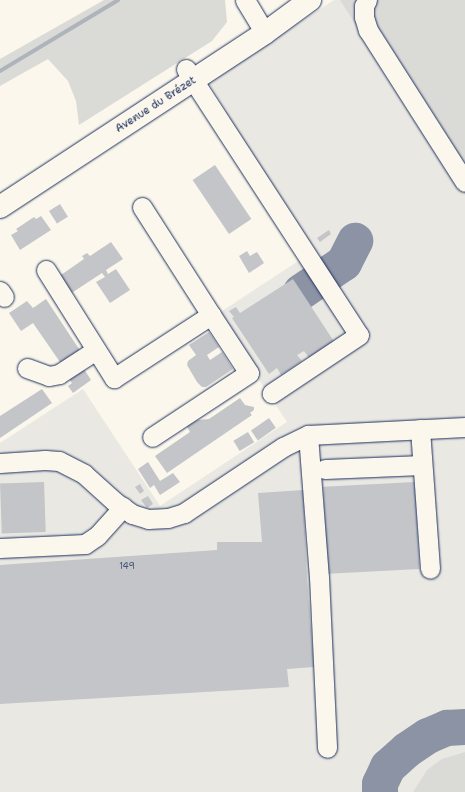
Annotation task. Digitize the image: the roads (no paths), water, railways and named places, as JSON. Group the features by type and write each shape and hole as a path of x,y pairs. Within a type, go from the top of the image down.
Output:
{"main road":[{"name":"Avenue du Brézet","path":"262,28 295,0"},
{"name":"Avenue du Brézet","path":"0,207 190,75 262,28 310,0"},
{"name":"Avenue du Brézet","path":"0,190 190,75"}],"street":[{"path":"245,0 262,28"},
{"path":"367,0 364,6 364,17 368,30 465,182"},
{"path":"190,75 359,335 272,392"},
{"path":"142,208 249,373 152,437"},
{"path":"46,270 114,378 211,315"},
{"path":"27,368 49,376 59,374 96,350"},
{"path":"0,463 45,460 59,461 84,474 132,514 148,519 168,518 184,513 283,447 308,435 465,427"},
{"path":"420,429 430,569"},
{"path":"308,435 319,576 327,748"},
{"path":"325,469 422,465"},
{"path":"0,548 85,544 97,536 123,507"}],"waterway":[{"path":"0,71 118,0"}]}
